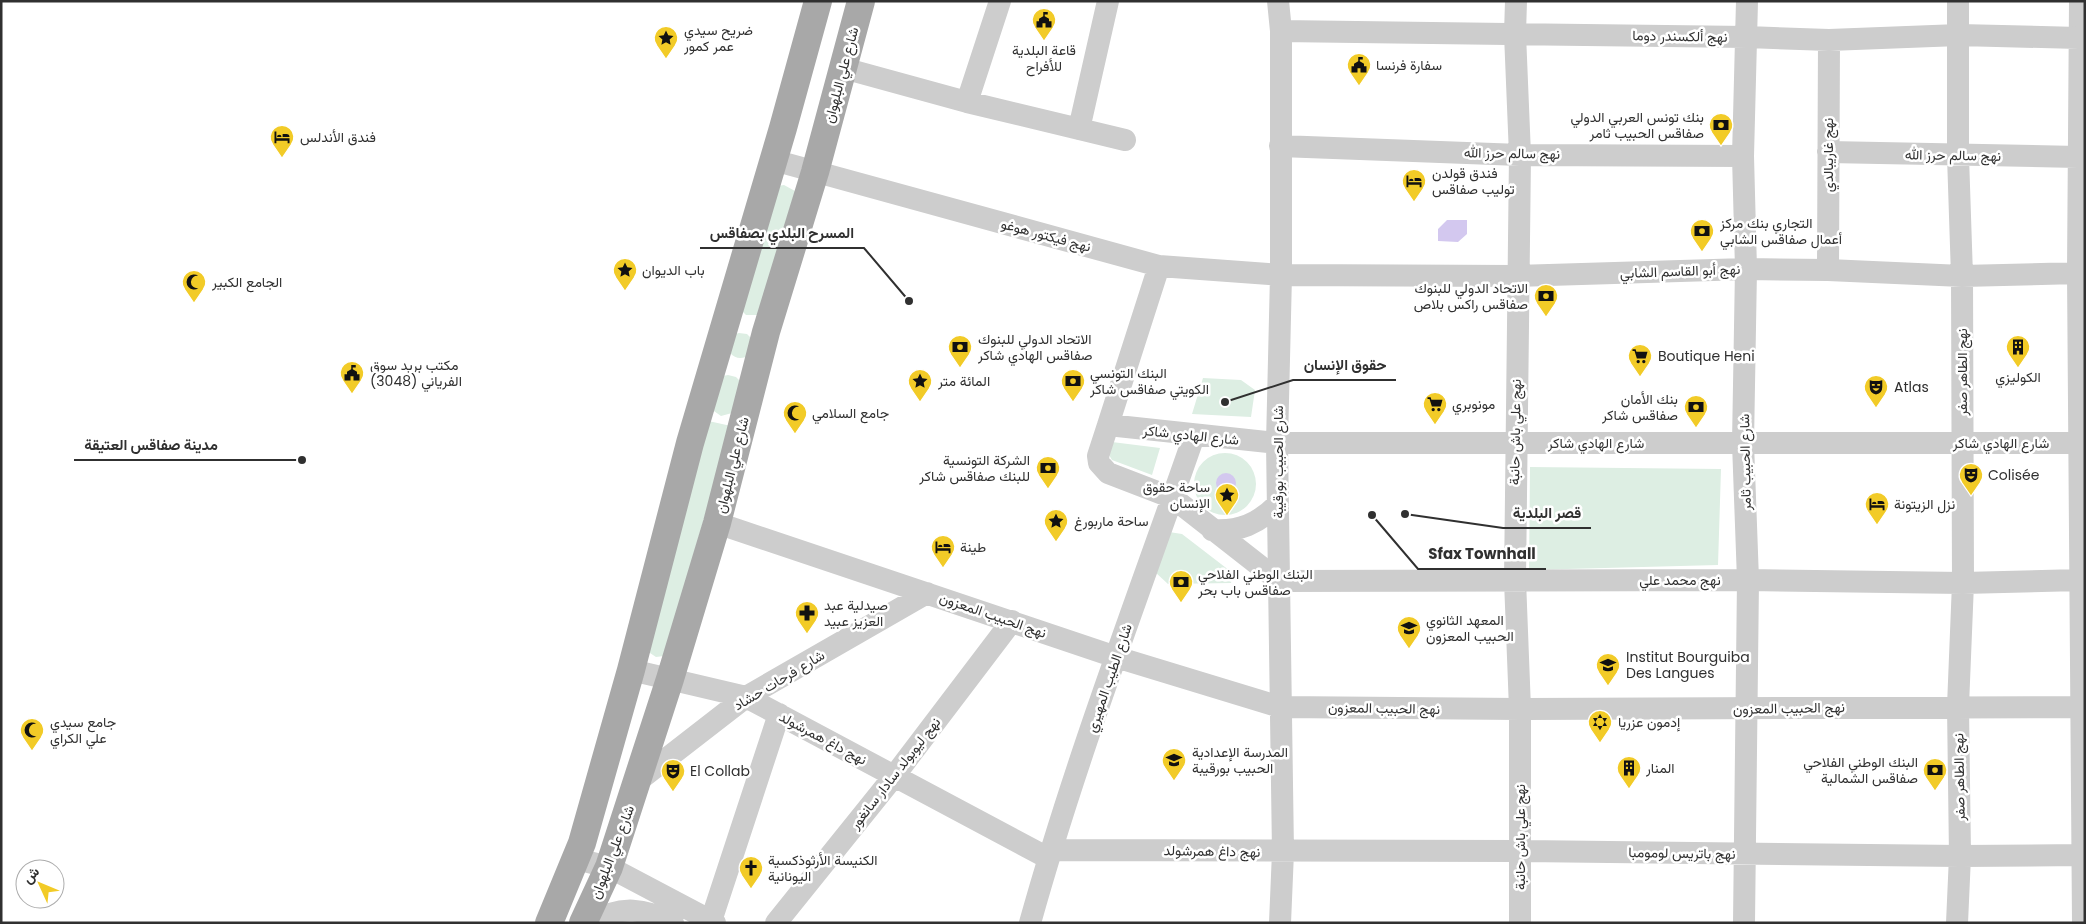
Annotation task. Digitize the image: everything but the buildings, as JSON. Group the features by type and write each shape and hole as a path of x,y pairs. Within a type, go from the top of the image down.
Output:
{"main road":[{"path":"549,923 576,859 631,670 690,443 818,1"},
{"name":"شارع علي البلهوان","path":"582,923 609,867 639,780 670,679 717,523 766,332 815,172 861,1"},
{"path":"725,321 766,332"},
{"path":"714,362 755,373"}],"street":[{"path":"968,102 1000,1"},
{"path":"1079,129 1108,1"},
{"name":"شارع الحبيب بورقيبة","path":"1278,1 1280,31 1281,275 1277,443 1283,852 1280,923"},
{"name":"نهج علي باش حانبة","path":"1516,1 1515,34 1520,155 1515,443 1515,580 1520,709 1520,923"},
{"name":"شارع الحبيب ثامر","path":"1744,923 1748,580 1743,444 1746,269 1744,156 1747,1"},
{"name":"نهج الطاهر صفر","path":"1957,923 1960,856 1958,706 1963,583 1962,276 1958,156 1958,1"},
{"path":"2080,1 2078,273 2083,443 2080,580 2083,923"},
{"name":"نهج ألكسندر دوما","path":"1280,31 1747,37 1829,40 1959,35 2079,38"},
{"name":"نهج غاريبالدي","path":"1828,270 1829,40"},
{"path":"843,68 968,102 1125,140"},
{"name":"نهج سالم حرز الله","path":"1280,146 1520,155 1744,156"},
{"name":"نهج سالم حرز الله","path":"1828,152 2078,157"},
{"name":"نهج فيكتور هوغو","path":"773,160 1159,266 1281,275"},
{"path":"1159,266 1098,456 1103,468 1108,473 1173,498 1279,581"},
{"name":"نهج أبو القاسم الشابي","path":"1281,275 1517,276 1746,269 1828,270 1962,276 2078,273"},
{"name":"شارع الهادي شاكر","path":"1108,425 1194,436 1277,443 2083,443"},
{"name":"شارع الطيب المهيري","path":"1030,923 1050,854 1116,657 1194,436"},
{"path":"1212,530 1241,529 1255,524 1278,504"},
{"name":"نهج الحبيب المعزون","path":"717,523 1116,657 1280,707 1520,709 2080,707"},
{"name":"نهج محمد علي","path":"1279,581 1748,580 1963,583 2080,580"},
{"name":"شارع فرحات حشاد","path":"639,780 746,698 927,593"},
{"name":"نهج ليوبولد سادار سانغور","path":"776,923 895,775 1012,622"},
{"name":"نهج داغ همرشولد","path":"631,670 746,698 1050,854 1283,852"},
{"path":"576,859 609,867 713,922 779,714"},
{"name":"نهج باتريس لومومبا","path":"1283,852 1521,851 1960,856 2082,855"},
{"path":"593,923 617,912 633,910 654,913 673,923"}],"green space":[{"path":"784,185 795,191 758,315 746,315 742,311 778,186"},
{"path":"735,334 747,334 752,339 746,357 741,358 735,357 730,353"},
{"path":"723,376 736,377 743,384 732,413 721,416 711,409"},
{"path":"1203,378 1241,380 1255,390 1251,417 1192,414"},
{"path":"704,420 731,426 664,656 656,657 647,651"},
{"path":"1112,442 1160,448 1152,475 1112,460 1109,455"},
{"path":"1225,453 1237,455 1247,462 1254,472 1256,484 1254,496 1247,506 1237,513 1225,515 1213,513 1203,506 1196,496 1194,484 1196,472 1203,462 1213,455"},
{"path":"1530,467 1721,469 1718,565 1529,570"},
{"path":"1169,532 1182,534 1234,574 1231,583 1168,584 1155,572"}],"shaded area":[{"path":"1447,220 1467,220 1467,234 1458,242 1438,241 1438,229"},
{"path":"1226,473 1233,476 1236,483 1233,490 1226,493 1219,490 1216,483 1219,476"}],"place":[{"name":"قاعة البلدية للأفراح","path":"1044,41"},
{"name":"ضريح سيدي عمر كمور","path":"666,59"},
{"name":"سفارة فرنسا","path":"1359,86"},
{"name":"بنك تونس العربي الدولي صفاقس الحبيب ثامر","path":"1721,146"},
{"name":"فندق الأندلس","path":"282,158"},
{"name":"فندق قولدن توليب صفاقس","path":"1414,202"},
{"name":"التجاري بنك مركز أعمال صفاقس الشابي","path":"1702,252"},
{"name":"باب الديوان","path":"625,291"},
{"name":"المسرح البلدي بصفاقس","path":"909,301"},
{"name":"الجامع الكبير","path":"194,303"},
{"name":"الاتحاد الدولي للبنوك صفاقس راكس بلاص","path":"1546,317"},
{"name":"الاتحاد الدولي للبنوك صفاقس الهادي شاكر","path":"960,368"},
{"name":"الكوليزي","path":"2018,368"},
{"name":"Boutique Heni","path":"1640,377"},
{"name":"مكتب بريد سوق الفرياني (3048)","path":"352,394"},
{"name":"المائة متر","path":"920,402"},
{"name":"البنك التونسي الكويتي صفاقس شاكر","path":"1073,402"},
{"name":"حقوق الإنسان","path":"1225,402"},
{"name":"Atlas","path":"1876,408"},
{"name":"مونوبري","path":"1435,425"},
{"name":"بنك الأمان صفاقس شاكر","path":"1696,428"},
{"name":"جامع السلامي","path":"795,434"},
{"name":"مدينة صفاقس العتيقة","path":"302,460"},
{"name":"الشركة التونسية للبنك صفاقس شاكر","path":"1048,489"},
{"name":"Colisée","path":"1971,496"},
{"name":"قصر البلدية","path":"1405,514"},
{"name":"Sfax Townhall","path":"1372,515"},
{"name":"ساحة حقوق الإنسان","path":"1227,516"},
{"name":"نزل الزيتونة","path":"1877,525"},
{"name":"ساحة ماربورغ","path":"1056,542"},
{"name":"طينة","path":"943,568"},
{"name":"البنك الوطني الفلاحي صفاقس باب بحر","path":"1181,603"},
{"name":"صيدلية عبد العزيز عبيد","path":"807,634"},
{"name":"المعهد الثانوي الحبيب المعزون","path":"1409,649"},
{"name":"Institut Bourguiba Des Langues","path":"1608,686"},
{"name":"إدمون عزريا","path":"1600,743"},
{"name":"جامع سيدي علي الكراي","path":"32,751"},
{"name":"المدرسة الإعدادية الحبيب بورقيبة","path":"1174,781"},
{"name":"المنار","path":"1629,789"},
{"name":"البنك الوطني الفلاحي صفاقس الشمالية","path":"1935,791"},
{"name":"El Collab","path":"673,792"},
{"name":"الكنيسة الأرثوذكسية اليونانية","path":"751,889"}]}
